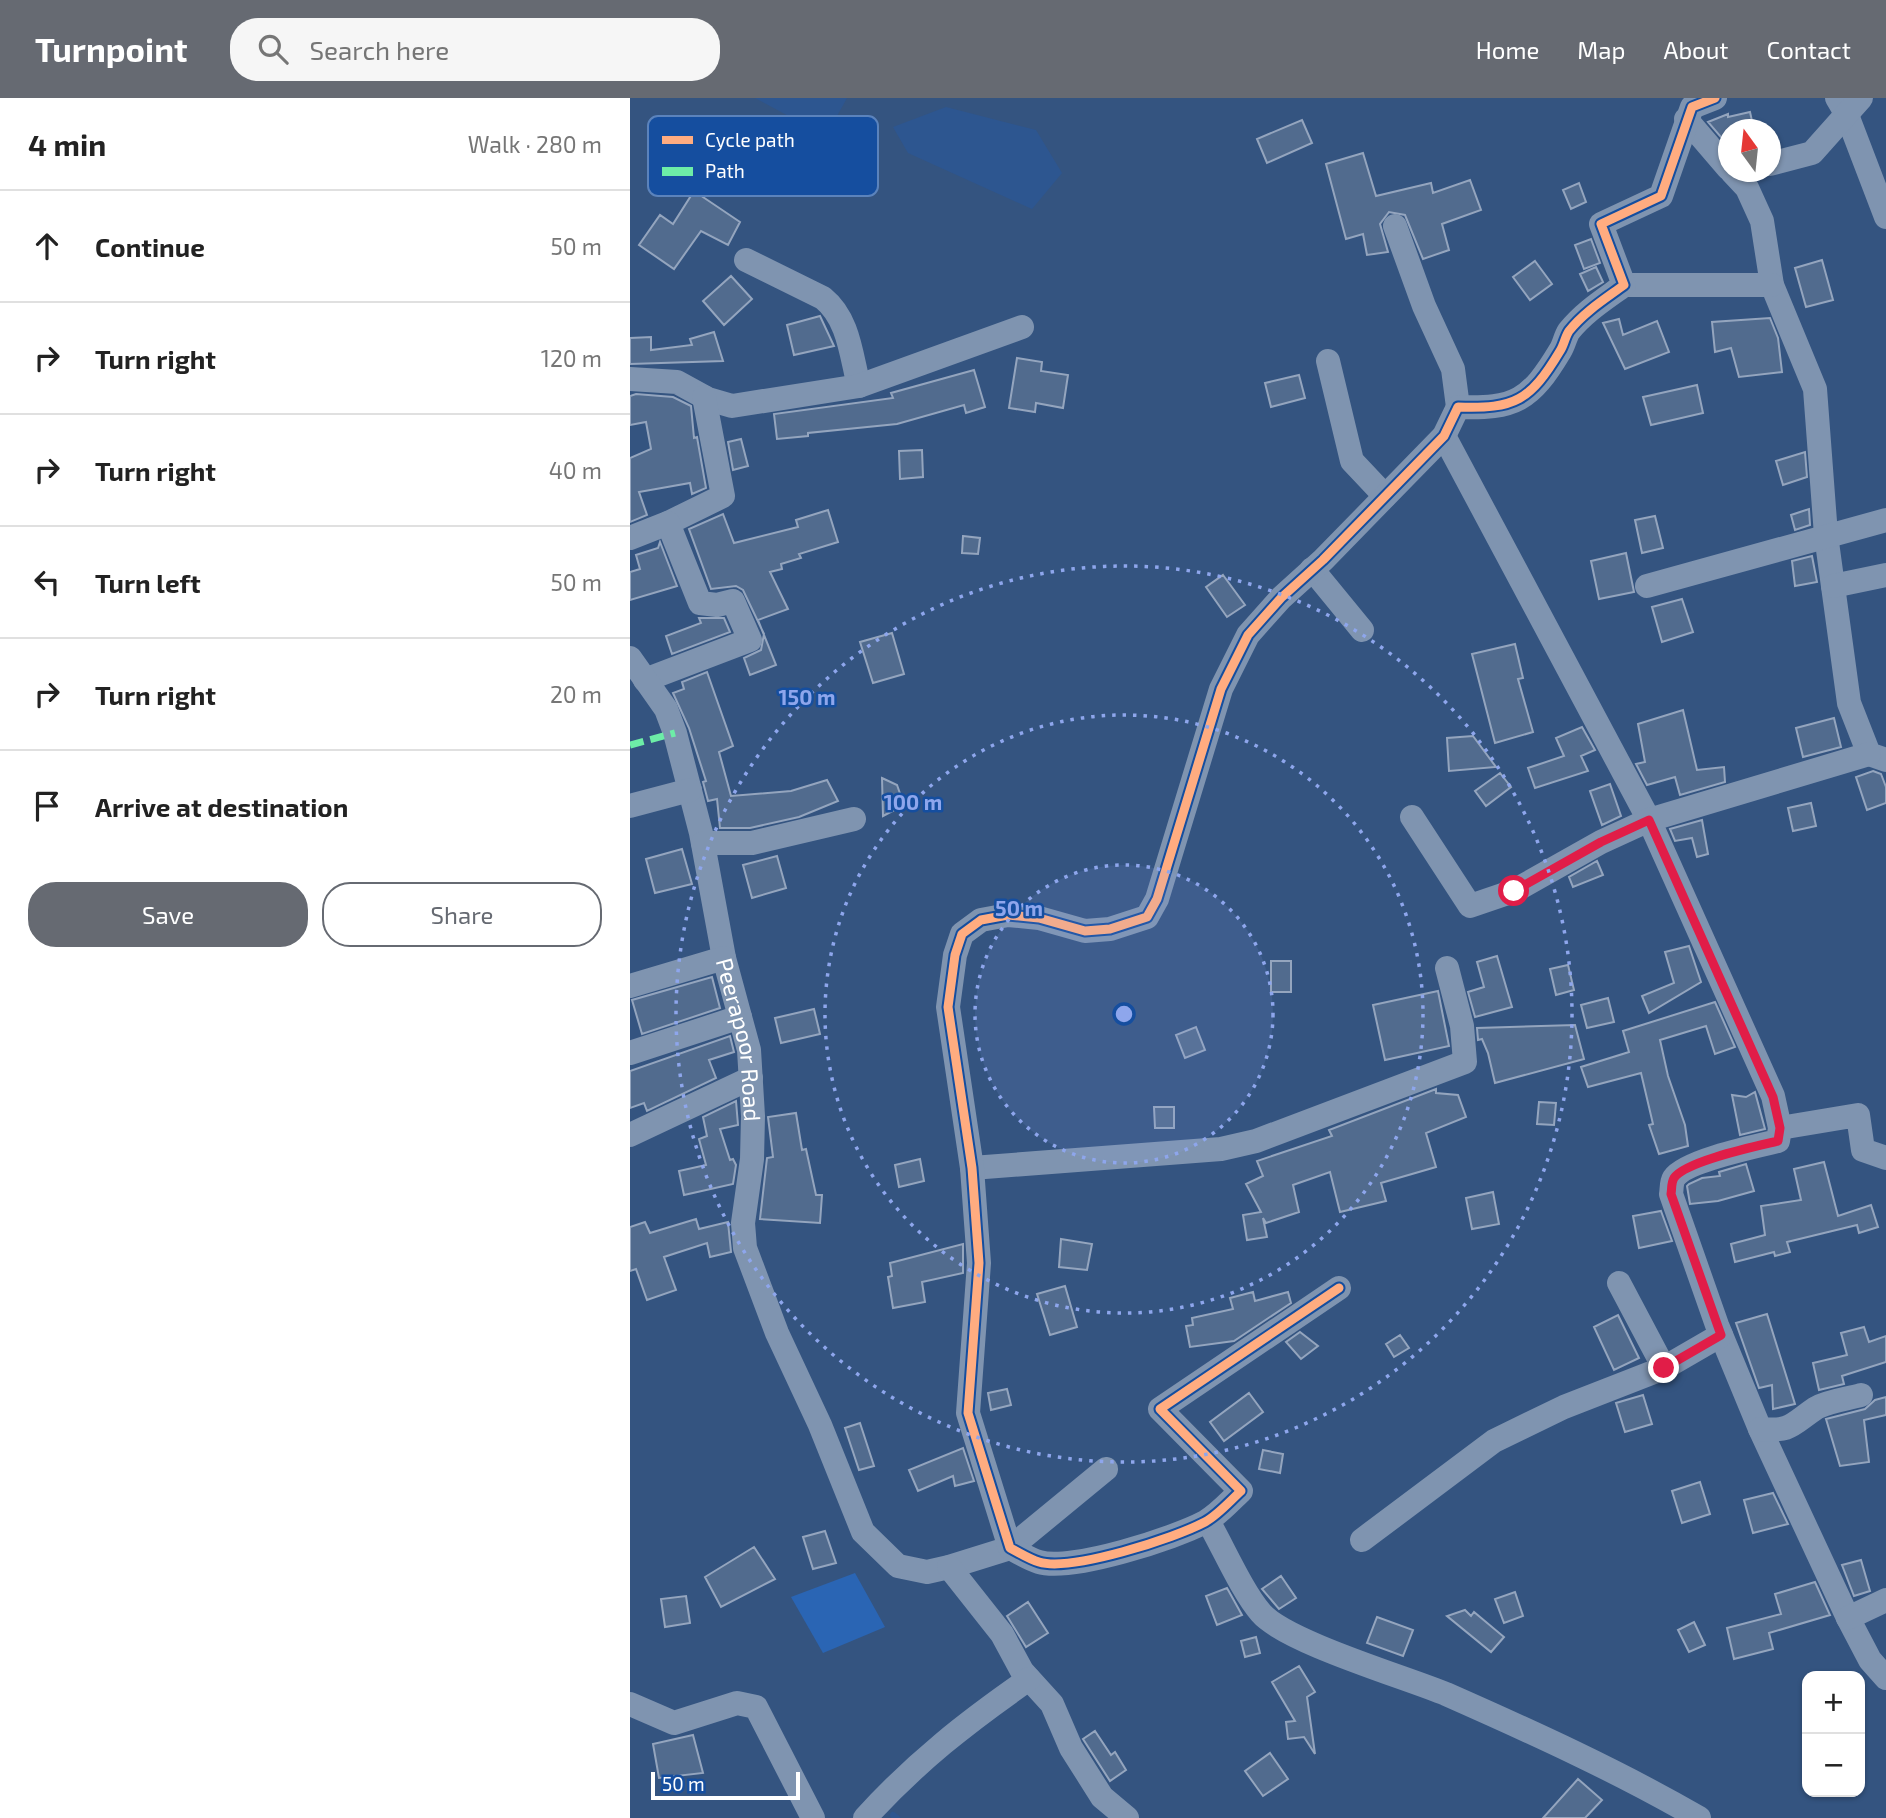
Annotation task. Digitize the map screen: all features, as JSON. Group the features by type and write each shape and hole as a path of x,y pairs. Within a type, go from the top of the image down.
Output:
{"street":[{"path":"1623,285 1601,224 1661,196 1692,107 1715,98"},
{"path":"1781,161 1812,153 1848,103"},
{"path":"1848,103 1886,217"},
{"path":"1686,119 1718,154"},
{"path":"1412,817 1470,905 1514,891 1601,842 1649,820 1877,757 1849,702 1826,536 1815,388 1772,285 1762,221 1742,182"},
{"path":"1339,1288 1160,1409 1241,1491 1208,1521 1183,1532 1116,1553 1074,1562 1041,1563 1010,1548 968,1413 979,1263 972,1168 948,1007 955,955 962,934 981,920 1008,915 1039,918 1086,931 1131,925 1147,917 1157,899 1221,689 1248,635 1281,598 1444,436 1458,407 1453,369 1423,306 1395,226"},
{"path":"746,260 823,298 833,306 842,321 859,386"},
{"path":"1458,407 1507,406 1522,398 1561,350 1568,333 1589,311 1623,285 1772,285"},
{"path":"630,379 677,382 704,397 732,406 859,386 1022,327"},
{"path":"1328,361 1352,461 1385,496"},
{"path":"630,538 723,496 704,397"},
{"path":"1444,436 1649,820 1773,1097 1780,1128 1778,1141 1734,1150 1681,1172 1672,1181 1671,1194 1721,1335 1760,1429 1848,1618 1870,1660 1886,1678"},
{"path":"1647,586 1886,520"},
{"path":"636,672 750,640 733,601 717,605 700,603 668,523"},
{"path":"1312,569 1362,630"},
{"path":"1833,586 1886,575"},
{"name":"Peerapoor Road","path":"636,672 666,709 703,843 724,958 749,1050 752,1159 745,1195 745,1248 777,1332 820,1425 863,1532 898,1566 927,1572 1010,1548"},
{"path":"630,806 690,790"},
{"path":"703,843 752,843 854,819"},
{"path":"630,986 724,958"},
{"path":"972,1168 1222,1149 1256,1142 1465,1062 1462,1026 1447,968"},
{"path":"630,1053 740,1017"},
{"path":"630,1135 751,1078"},
{"path":"1780,1128 1858,1115 1863,1150 1886,1158"},
{"path":"1619,1283 1664,1368"},
{"path":"1362,1540 1494,1441 1563,1407 1664,1368 1721,1335"},
{"path":"1760,1429 1781,1431 1800,1423 1818,1407 1861,1395"},
{"path":"1010,1548 1106,1469"},
{"path":"1208,1521 1262,1614 1283,1628 1309,1642 1444,1694 1605,1767 1699,1818"},
{"path":"949,1567 1002,1634 1029,1679 1052,1704 1071,1748 1102,1797 1127,1818"},
{"path":"1848,1618 1886,1600"},
{"path":"865,1818 899,1781 957,1729 1029,1679"},
{"path":"630,1704 674,1723 737,1703 756,1707 813,1818"}],"shaded area":[{"path":"755,98 847,98 837,116 789,116"},
{"path":"946,107 1036,130 1062,173 1032,209 908,153 893,127"},
{"path":"855,1573 885,1627 823,1653 791,1597"}],"building":[{"path":"1750,112 1752,119 1718,119 1718,134 1708,122 1728,114 1728,117"},
{"path":"1302,120 1312,143 1267,163 1257,139"},
{"path":"1363,153 1376,196 1431,183 1433,193 1470,180 1481,210 1442,224 1449,250 1423,259 1405,215 1389,212 1380,224 1388,252 1367,255 1363,234 1346,239 1326,164"},
{"path":"1579,183 1586,202 1571,209 1563,190"},
{"path":"691,196 701,196 740,222 728,245 701,231 674,269 639,245 660,215 673,224"},
{"path":"1591,239 1600,263 1584,269 1575,245"},
{"path":"1822,260 1833,300 1806,307 1795,268"},
{"path":"1535,261 1552,284 1530,300 1513,277"},
{"path":"1596,267 1603,282 1588,291 1580,274"},
{"path":"731,276 752,299 724,325 703,301"},
{"path":"820,316 834,346 794,355 787,325"},
{"path":"1770,318 1778,338 1782,372 1739,377 1731,348 1715,352 1712,322"},
{"path":"1619,319 1623,335 1657,321 1669,352 1625,369 1603,323"},
{"path":"714,332 723,361 630,364 630,338 651,337 651,350 692,345 690,339"},
{"path":"1017,358 1042,362 1041,371 1068,375 1063,408 1036,403 1035,412 1009,408"},
{"path":"974,370 985,407 966,413 964,405 897,424 808,433 808,436 777,439 774,414 893,398 891,393"},
{"path":"1299,375 1305,398 1271,407 1265,383"},
{"path":"1697,385 1703,413 1651,425 1643,397"},
{"path":"636,394 673,397 691,406 694,438 697,437 706,488 692,494 690,483 639,492 647,515 630,522 630,458 651,449 646,422 630,425 630,396"},
{"path":"741,439 748,466 733,470 728,442"},
{"path":"922,450 923,477 900,479 899,451"},
{"path":"1805,452 1807,477 1783,485 1776,461"},
{"path":"1809,509 1810,525 1795,530 1791,515"},
{"path":"828,510 838,542 799,554 801,558 781,564 782,569 770,572 788,609 758,620 762,629 743,590 736,586 711,589 689,529 723,514 734,543 798,527 796,520"},
{"path":"1655,516 1663,548 1642,553 1635,520"},
{"path":"963,536 980,538 978,554 962,553"},
{"path":"660,542 677,586 630,600 630,572 640,569 636,555 658,548"},
{"path":"1626,553 1634,592 1599,599 1591,561"},
{"path":"1812,556 1817,582 1795,586 1792,561"},
{"path":"1223,575 1245,605 1227,617 1206,587"},
{"path":"1682,599 1693,632 1662,642 1652,607"},
{"path":"699,618 724,618 730,632 672,654 666,636 701,623"},
{"path":"892,633 904,674 873,683 860,642"},
{"path":"764,635 776,665 750,675 744,658 761,650"},
{"path":"1515,644 1523,678 1518,679 1533,732 1495,743 1472,654"},
{"path":"707,672 733,746 719,752 731,796 791,791 827,780 838,801 799,817 750,828 720,828 717,799 708,801 703,782 706,781 689,728 673,693 684,689 682,682"},
{"path":"1683,710 1697,770 1724,767 1725,782 1680,795 1675,777 1647,785 1636,764 1645,762 1638,724"},
{"path":"1834,718 1841,747 1803,757 1796,728"},
{"path":"1582,727 1595,750 1581,756 1588,771 1535,788 1528,768 1564,756 1556,738"},
{"path":"1473,736 1496,767 1449,771 1447,738"},
{"path":"1873,771 1881,774 1886,787 1886,803 1867,810 1856,777"},
{"path":"1500,773 1511,787 1486,806 1475,791"},
{"path":"882,778 897,785 904,805 883,816"},
{"path":"1610,784 1621,816 1602,825 1590,791"},
{"path":"1811,803 1816,826 1793,831 1788,808"},
{"path":"1702,820 1708,854 1697,857 1692,838 1675,841 1670,829"},
{"path":"682,849 692,884 655,893 646,859"},
{"path":"777,856 786,888 752,898 743,865"},
{"path":"1597,861 1603,875 1573,887 1569,877"},
{"path":"1689,946 1701,982 1649,1013 1642,996 1674,983 1665,952"},
{"path":"1497,956 1512,1007 1475,1017 1468,992 1484,987 1477,962"},
{"path":"1271,961 1291,961 1291,992 1271,992"},
{"path":"1568,965 1574,990 1556,995 1550,969"},
{"path":"712,977 720,1008 642,1034 632,1000"},
{"path":"1438,991 1449,1046 1385,1060 1373,1005"},
{"path":"1608,998 1614,1022 1587,1028 1581,1005"},
{"path":"1715,1002 1735,1047 1715,1054 1706,1026 1660,1040 1668,1076 1685,1125 1688,1146 1659,1154 1649,1125 1653,1124 1641,1073 1588,1087 1581,1067 1629,1052 1623,1031"},
{"path":"814,1009 820,1034 781,1043 775,1018"},
{"path":"1575,1025 1584,1059 1495,1083 1488,1053 1482,1039 1478,1040 1477,1028"},
{"path":"1196,1027 1205,1050 1185,1058 1176,1035"},
{"path":"730,1036 734,1052 709,1060 716,1078 647,1111 644,1103 630,1108 630,1071"},
{"path":"1436,1089 1436,1093 1458,1095 1466,1117 1426,1133 1436,1167 1381,1183 1386,1201 1340,1212 1330,1172 1293,1185 1299,1212 1266,1223 1263,1218 1267,1237 1247,1240 1243,1215 1261,1212 1246,1184 1263,1176 1257,1161 1332,1136 1329,1130"},
{"path":"1755,1092 1765,1129 1740,1135 1732,1095 1746,1097"},
{"path":"736,1101 738,1125 720,1129 730,1160 733,1159 736,1165 733,1184 684,1195 679,1171 706,1165 699,1139 707,1136 703,1117"},
{"path":"1539,1102 1556,1103 1554,1125 1537,1124"},
{"path":"1154,1107 1174,1107 1174,1128 1155,1128"},
{"path":"796,1113 802,1150 806,1149 816,1195 822,1195 820,1223 760,1219 767,1158 773,1157 768,1117"},
{"path":"920,1159 924,1181 899,1187 895,1165"},
{"path":"1824,1162 1838,1216 1871,1205 1878,1227 1859,1233 1857,1225 1787,1242 1790,1252 1775,1256 1774,1252 1735,1262 1731,1244 1765,1235 1761,1206 1801,1200 1794,1169"},
{"path":"1746,1164 1754,1191 1718,1201 1690,1204 1689,1184 1702,1178 1720,1176 1719,1172"},
{"path":"1493,1192 1499,1224 1472,1229 1466,1198"},
{"path":"1661,1211 1672,1241 1639,1248 1633,1216"},
{"path":"696,1219 699,1229 728,1222 731,1252 710,1257 707,1243 664,1257 676,1290 647,1300 636,1269 630,1271 630,1227 645,1222 650,1233"},
{"path":"1061,1239 1092,1244 1087,1270 1059,1267"},
{"path":"963,1244 963,1273 922,1282 925,1302 893,1308 888,1277 892,1276 890,1263"},
{"path":"1065,1286 1077,1327 1050,1335 1037,1294"},
{"path":"1253,1292 1255,1301 1288,1292 1291,1303 1234,1341 1190,1347 1186,1326 1193,1325 1192,1318 1233,1309 1230,1298"},
{"path":"1767,1314 1795,1404 1773,1409 1772,1385 1759,1388 1736,1323"},
{"path":"1618,1315 1639,1358 1614,1370 1594,1327"},
{"path":"1864,1327 1869,1342 1886,1336 1886,1362 1842,1376 1844,1384 1819,1390 1813,1363 1847,1355 1841,1333"},
{"path":"1300,1332 1318,1346 1301,1359 1286,1342"},
{"path":"1400,1335 1409,1348 1394,1357 1386,1344"},
{"path":"1007,1389 1011,1405 991,1410 988,1393"},
{"path":"1249,1393 1263,1412 1224,1441 1210,1422"},
{"path":"1643,1395 1652,1424 1625,1432 1616,1403"},
{"path":"1886,1397 1886,1415 1864,1420 1869,1462 1840,1466 1826,1419 1865,1409 1875,1400"},
{"path":"860,1423 874,1466 859,1470 845,1428"},
{"path":"963,1448 974,1481 955,1486 953,1476 918,1491 909,1470"},
{"path":"1263,1450 1283,1454 1280,1473 1259,1469"},
{"path":"1700,1482 1710,1514 1682,1523 1672,1491"},
{"path":"1773,1493 1788,1524 1753,1533 1744,1500"},
{"path":"825,1531 836,1563 813,1569 803,1537"},
{"path":"754,1547 775,1579 721,1607 705,1577"},
{"path":"1861,1560 1870,1591 1854,1596 1842,1565"},
{"path":"1281,1576 1296,1598 1279,1609 1262,1589"},
{"path":"1815,1582 1830,1615 1769,1633 1773,1649 1734,1659 1727,1628 1781,1614 1775,1594"},
{"path":"1227,1588 1242,1615 1217,1625 1206,1596"},
{"path":"1515,1592 1523,1616 1504,1623 1495,1599"},
{"path":"686,1596 690,1623 665,1627 661,1599"},
{"path":"1028,1602 1048,1633 1026,1647 1007,1616"},
{"path":"1465,1610 1471,1616 1474,1612 1504,1637 1491,1652 1447,1616"},
{"path":"1377,1617 1413,1630 1403,1656 1367,1643"},
{"path":"1694,1622 1705,1645 1689,1652 1678,1630"},
{"path":"1256,1637 1260,1653 1245,1657 1241,1641"},
{"path":"1299,1666 1315,1692 1307,1697 1315,1754 1304,1737 1288,1739 1286,1722 1295,1721 1272,1682"},
{"path":"1095,1731 1111,1755 1115,1752 1126,1770 1110,1781 1083,1739"},
{"path":"693,1735 703,1773 659,1778 653,1744"},
{"path":"1270,1753 1288,1779 1263,1796 1245,1771"},
{"path":"1578,1779 1602,1800 1585,1818 1543,1818"}],"waterway":[{"path":"893,1815 897,1818"}],"marked path":[{"path":"630,745 675,733"}],"cycle path":[{"path":"1339,1288 1160,1409 1241,1491 1215,1516 1191,1529 1148,1544 1074,1562 1039,1562 1010,1548 968,1413 979,1263 972,1168 948,1007 955,955 962,934 981,920 1008,915 1039,918 1085,931 1110,929 1147,917 1157,899 1221,689 1248,635 1281,598 1323,560 1444,436 1458,407 1494,406 1507,403 1530,391 1549,368 1575,324 1624,285 1601,224 1661,196 1692,107 1715,98"}],"route":[{"path":"1514,891 1601,842 1649,820 1773,1097 1780,1128 1778,1141 1734,1150 1681,1172 1672,1181 1671,1194 1721,1335 1664,1368"}]}
